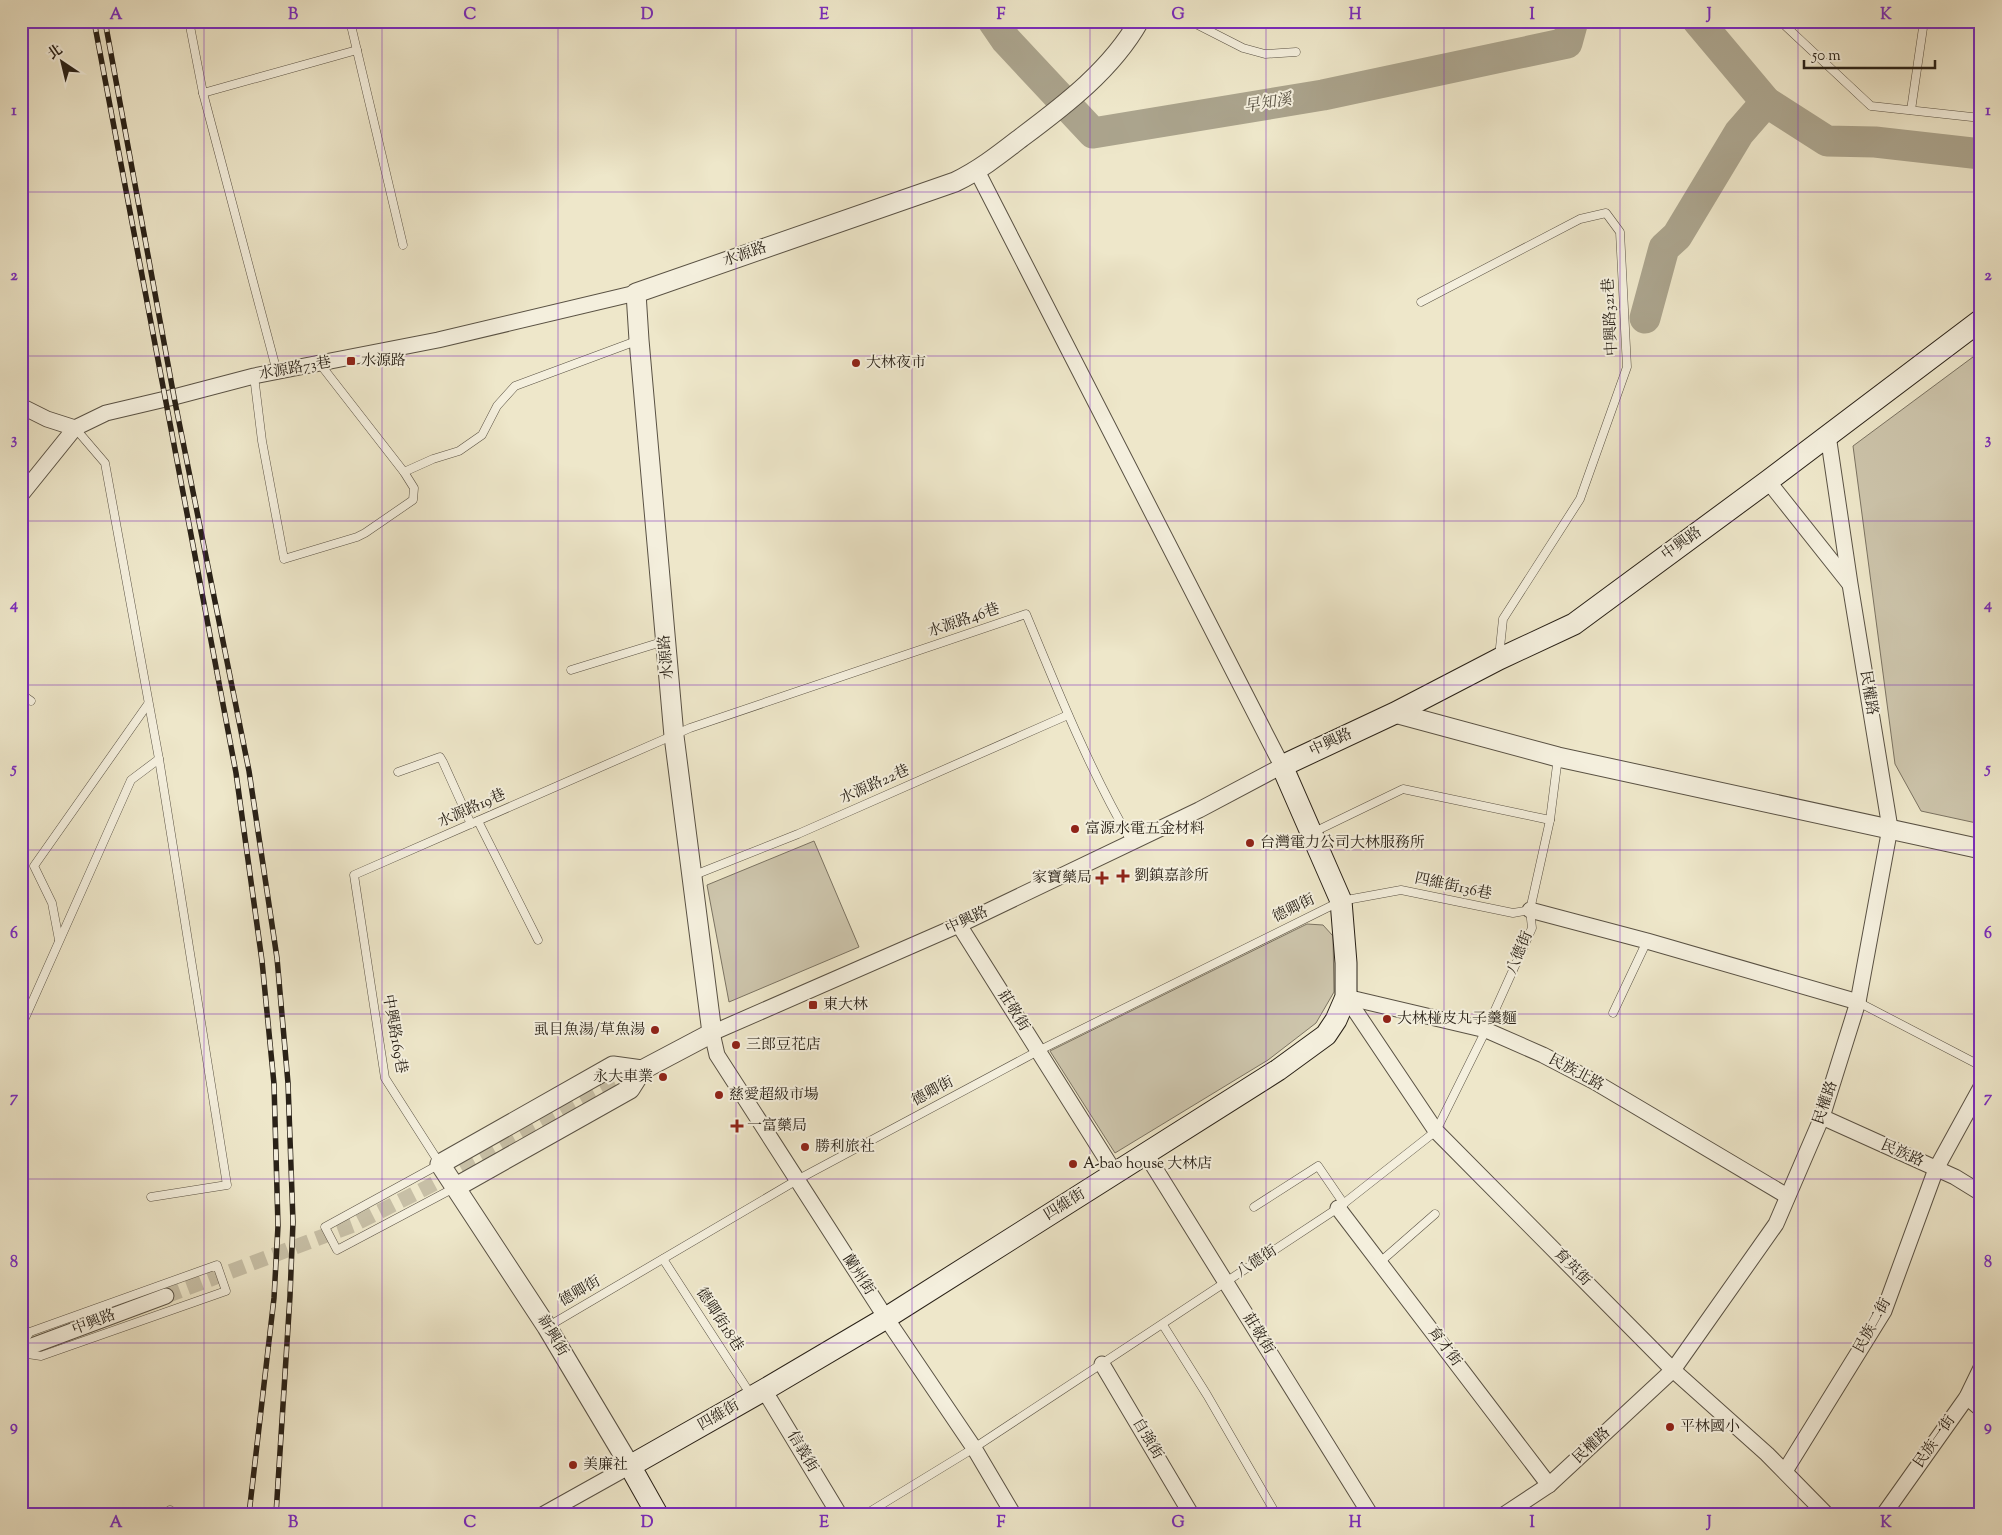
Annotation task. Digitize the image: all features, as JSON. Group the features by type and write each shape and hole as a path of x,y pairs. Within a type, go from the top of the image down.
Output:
{"main road":[{"name":"中興路","path":"1282,766 1395,713 1499,659 1574,624 1768,481 1981,320"},
{"name":"四維街","path":"630,1466 886,1318 1278,1070 1326,1035 1336,1020 1346,997 1346,962 1341,901 1282,766"},
{"name":"新興街","path":"630,1466 656,1514"}],"street":[{"name":"水源路","path":"712,1033 674,736 636,293 946,185 977,171 1042,122 1105,67 1134,31 1139,21"},
{"path":"977,171 1282,766"},
{"name":"水源路73巷","path":"75,428 106,413 174,398 254,376 438,340 636,293"},
{"path":"21,406 47,419 75,428 21,496"},
{"name":"民權路","path":"1505,1514 1549,1485 1673,1370 1776,1224 1822,1118 1858,1002 1890,828 1828,435"},
{"name":"民權路","path":"1768,481 1850,584"},
{"path":"1395,713 1558,757 1981,848"},
{"name":"中興路","path":"635,1074 712,1033 958,925 1199,810 1282,766"},
{"name":"八德街","path":"1530,910 1647,941 1858,1002"},
{"name":"莊敬街","path":"958,925 1115,1173"},
{"name":"民族北路","path":"1346,997 1486,1030 1543,1055 1594,1082 1787,1196"},
{"name":"育英街","path":"1346,997 1436,1131 1673,1370 1785,1471 1826,1514"},
{"name":"蘭州街","path":"712,1033 717,1055 886,1318 974,1448 1012,1514"},
{"path":"440,1164 613,1066 635,1074 630,1090 456,1187"},
{"name":"民族二街","path":"1785,1471 1884,1311 1936,1169 1981,1087"},
{"name":"民族路","path":"1822,1118 1955,1177 1981,1193"},
{"name":"莊敬街","path":"1146,1154 1370,1514"},
{"name":"新興街","path":"440,1164 547,1327 630,1466"},
{"name":"育才街","path":"1341,1206 1379,1262 1549,1485"},
{"name":"中興路","path":"21,1351 166,1296"},
{"name":"自強街","path":"1102,1364 1192,1514"},
{"name":"民族一街","path":"1884,1514 1967,1397 1981,1368"},
{"name":"信義街","path":"758,1393 839,1514"},
{"path":"1967,1397 1981,1409"},
{"path":"544,1514 630,1466"}],"lane":[{"path":"188,21 203,93 277,372"},
{"path":"350,21 403,246"},
{"path":"1190,21 1243,48 1266,54 1296,52"},
{"path":"1780,21 1871,106 1981,118"},
{"path":"1911,110 1924,21"},
{"path":"203,93 357,50"},
{"name":"中興路321巷","path":"1421,302 1580,219 1606,213 1620,232 1627,367 1580,499 1503,619 1499,659"},
{"path":"404,472 433,459 458,451 482,435 497,406 515,386 639,340"},
{"path":"254,376 262,441 284,559 357,538 413,500 414,488 404,472 320,364"},
{"path":"75,428 105,463 158,759 227,1185 151,1197"},
{"name":"水源路46巷","path":"674,736 690,728 1026,614 1068,715 1131,841"},
{"path":"571,670 665,641"},
{"path":"21,694 31,701"},
{"path":"59,940 52,904 34,866 148,704"},
{"name":"水源路22巷","path":"692,876 798,834 1068,715"},
{"name":"水源路19巷","path":"366,954 354,875 674,736"},
{"name":"八德街","path":"866,1514 974,1448 1341,1206 1436,1131 1486,1030 1532,928 1530,910 1550,820 1558,757"},
{"path":"398,772 440,758 444,762 538,940"},
{"path":"21,1027 131,780 158,759"},
{"path":"1312,833 1403,789 1550,820"},
{"name":"四維街136巷","path":"1341,901 1401,890 1513,913 1530,910"},
{"name":"德卿街","path":"547,1327 797,1180 1038,1051 1341,901"},
{"path":"1613,1013 1647,941"},
{"name":"中興路169巷","path":"366,954 385,1078 440,1164"},
{"path":"1858,1002 1981,1066"},
{"path":"440,1164 325,1226 337,1250 456,1187"},
{"path":"1254,1207 1318,1166 1341,1206"},
{"path":"1379,1262 1435,1214"},
{"name":"德卿街18巷","path":"663,1259 758,1393"},
{"path":"21,1345 30,1332 217,1265 226,1290 42,1356 21,1351"},
{"path":"1163,1325 1207,1395 1276,1514"}],"shaded area":[{"path":"1981,351 1981,824 1921,811 1895,764 1853,446"},
{"path":"814,841 859,947 729,1002 707,885"},
{"path":"1307,924 1323,925 1333,936 1334,992 1316,1023 1268,1060 1115,1153 1050,1051"}],"waterway":[{"name":"早知溪","path":"993,21 1006,40 1093,133 1323,95 1567,43 1573,21"},
{"path":"1698,21 1766,102 1827,141 1875,142 1981,154"},
{"path":"1645,318 1664,248 1677,236 1739,133 1766,102"}],"tunnel":[{"path":"166,1296 353,1225 424,1189 628,1078"}],"railway":[{"path":"94,21 236,773 262,961 274,1084 278,1226 274,1298 249,1514"},
{"path":"105,21 174,397 249,771 277,958 288,1083 293,1222 276,1514"}],"place":[{"name":"水源路","path":"351,361"},
{"name":"大林夜市","path":"856,363"},
{"name":"富源水電五金材料","path":"1075,829"},
{"name":"台灣電力公司大林服務所","path":"1250,843"},
{"name":"劉鎮嘉診所","path":"1123,876"},
{"name":"家寶藥局","path":"1102,878"},
{"name":"東大林","path":"813,1005"},
{"name":"大林椪皮丸子羹麵","path":"1387,1019"},
{"name":"虱目魚湯/草魚湯","path":"655,1030"},
{"name":"三郎豆花店","path":"736,1045"},
{"name":"永大車業","path":"663,1077"},
{"name":"慈愛超級市場","path":"719,1095"},
{"name":"一富藥局","path":"737,1126"},
{"name":"勝利旅社","path":"805,1147"},
{"name":"A-bao house 大林店","path":"1073,1164"},
{"name":"平林國小","path":"1670,1427"},
{"name":"美廉社","path":"573,1465"}]}
